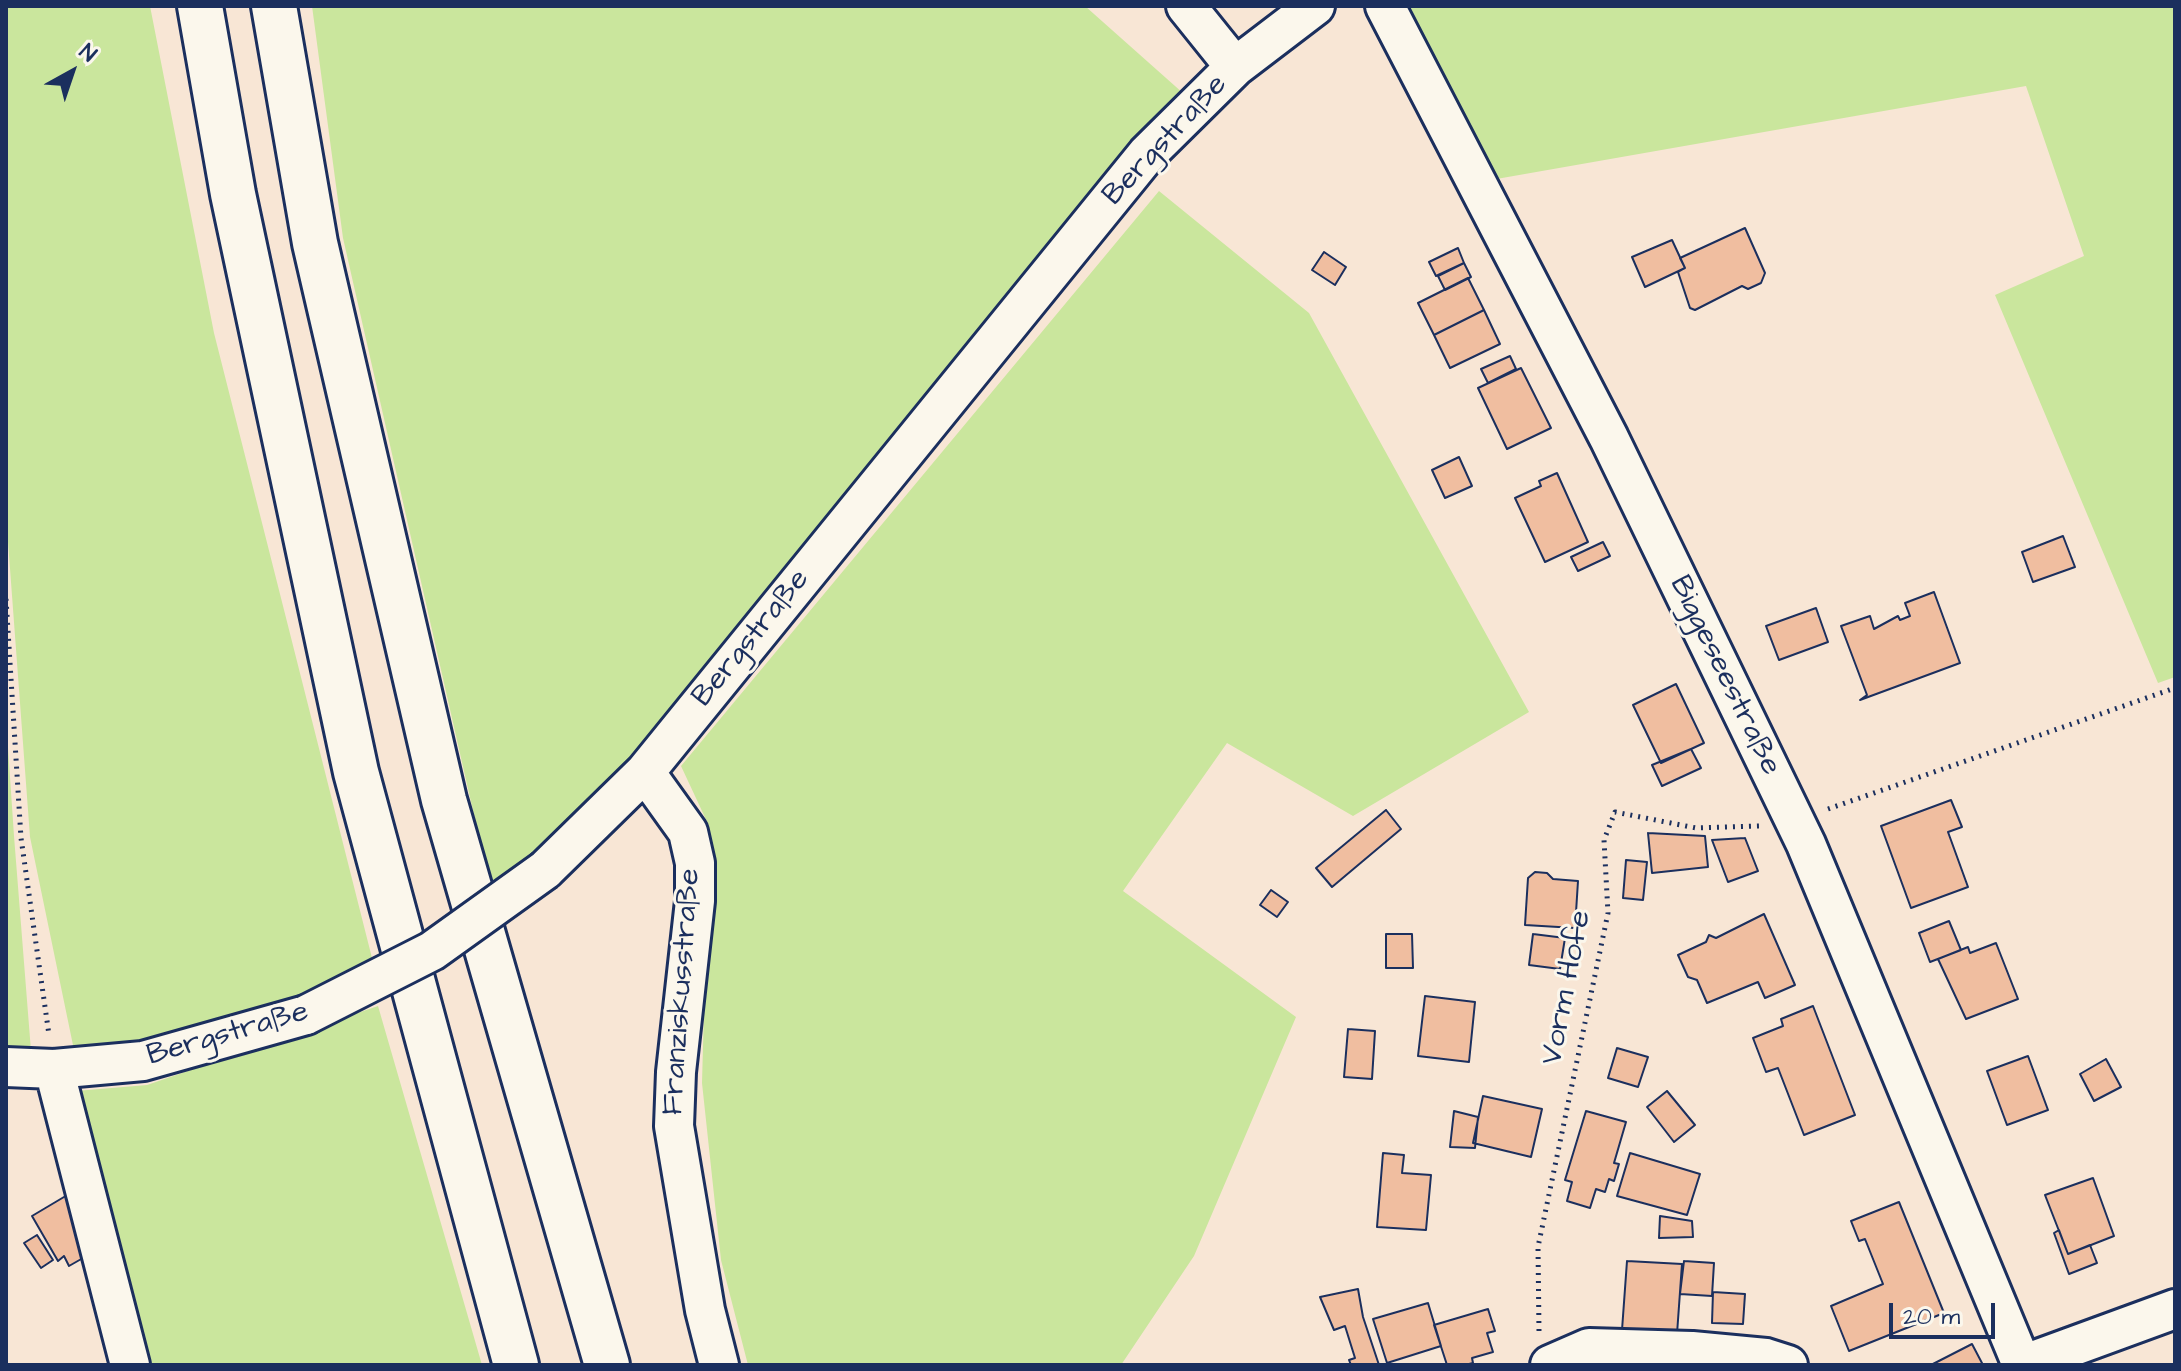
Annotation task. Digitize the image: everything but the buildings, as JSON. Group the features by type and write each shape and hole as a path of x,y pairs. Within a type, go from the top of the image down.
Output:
{"highway":[{"path":"200,6 233,194 356,772 516,1365"},
{"path":"274,6 315,243 444,800 607,1365"}],"street":[{"path":"1186,6 1235,67"},
{"name":"Bergstraße","path":"6,1067 54,1069 143,1061 306,1015 432,951 545,870 645,772 1138,165 1235,67 1315,6"},
{"name":"Biggeseestraße","path":"1385,6 1609,438 1800,832 2022,1365"},
{"name":"Franziskusstraße","path":"645,772 688,832 695,863 695,901 676,1072 674,1126 696,1264 719,1365"},
{"path":"54,1069 130,1365"},
{"path":"2022,1365 2175,1309"},
{"path":"1552,1364 1589,1348 1692,1351 1766,1358 1788,1365"}],"path":[{"path":"6,599 21,838 54,1069"},
{"path":"1800,832 2175,688"},
{"name":"Vorm Hofe","path":"1552,1364 1539,1332 1538,1247 1608,913 1604,840 1615,812 1696,828 1762,826 1800,832"}],"green space":[{"path":"6,6 150,6 214,333 372,958 272,1011 147,1042 74,1050 30,837 6,515"},
{"path":"312,6 1085,6 1193,102 637,763 564,822 564,826 491,890 343,238"},
{"path":"1398,6 2175,6 2175,677 2158,683 1995,295 2084,256 2026,86 1485,181"},
{"path":"1159,191 1309,313 1529,712 1353,816 1227,743 1123,891 1296,1017 1194,1256 1121,1365 748,1365 721,1260 702,1083 709,826 681,766"},
{"path":"6,718 14,836 31,1051 6,1050"},
{"path":"378,1006 482,1365 145,1365 76,1091 147,1085"}]}
